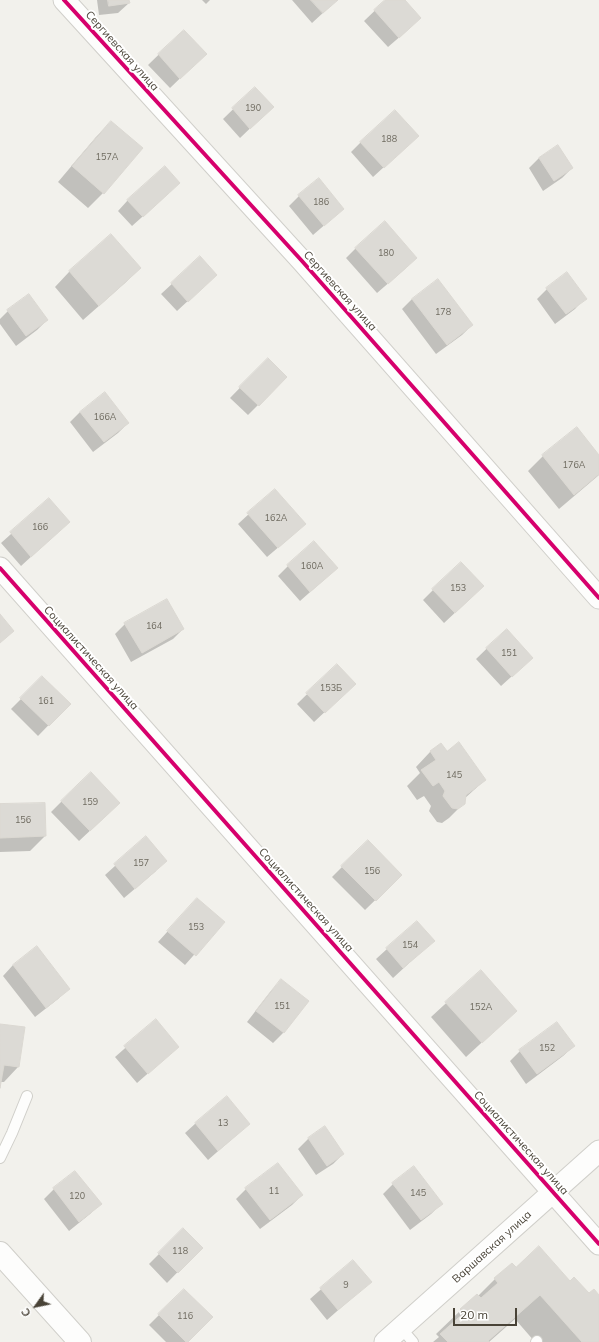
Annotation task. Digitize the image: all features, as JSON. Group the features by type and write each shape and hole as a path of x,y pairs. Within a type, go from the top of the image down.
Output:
{"street":[{"name":"Сергиевская улица","path":"64,0 307,267 599,598"},
{"name":"Социалистическая улица","path":"0,568 599,1244"},
{"name":"Варшавская улица","path":"385,1342 407,1335 553,1193 599,1151"},
{"path":"0,1253 80,1342"}],"lane":[{"path":"0,1158 27,1096"}],"building":[{"path":"108,0 129,0 130,3 109,6"},
{"path":"311,0 338,0 323,13"},
{"path":"385,0 405,0 421,18 399,38 374,10"},
{"path":"184,30 207,54 180,79 158,54"},
{"path":"255,87 274,107 250,129 232,108"},
{"path":"395,110 419,136 384,168 360,142"},
{"path":"111,121 143,148 104,194 72,166"},
{"path":"558,145 573,168 554,181 539,158"},
{"path":"165,166 180,183 143,217 127,200"},
{"path":"319,178 344,209 324,226 298,195"},
{"path":"385,221 417,258 388,284 355,248"},
{"path":"111,234 141,268 99,306 69,271"},
{"path":"200,256 217,275 188,302 171,283"},
{"path":"567,272 587,299 566,314 546,288"},
{"path":"438,279 473,325 447,345 412,299"},
{"path":"29,294 48,320 26,336 7,310"},
{"path":"268,358 287,377 259,406 239,387"},
{"path":"105,392 129,423 104,442 80,412"},
{"path":"577,427 599,455 599,474 574,495 542,455"},
{"path":"275,489 306,524 278,548 247,513"},
{"path":"49,498 70,522 31,557 10,532"},
{"path":"314,541 338,568 310,592 287,565"},
{"path":"461,562 484,586 455,613 432,589"},
{"path":"167,599 184,629 142,653 124,623"},
{"path":"0,614 14,631 0,643"},
{"path":"507,629 533,658 512,677 486,648"},
{"path":"337,664 356,684 325,713 306,693"},
{"path":"42,676 71,704 49,726 20,698"},
{"path":"459,742 486,780 466,795 465,804 458,809 452,808 443,796 445,791 439,782 433,786 421,770 436,760 430,751 441,743 447,751"},
{"path":"91,772 120,803 90,831 61,801"},
{"path":"45,803 46,836 0,838 0,804"},
{"path":"146,836 167,861 135,889 114,864"},
{"path":"368,840 402,875 376,901 341,866"},
{"path":"197,898 225,922 196,956 167,931"},
{"path":"417,921 435,941 403,968 386,948"},
{"path":"37,946 70,989 46,1008 13,965"},
{"path":"481,970 517,1011 482,1043 445,1002"},
{"path":"281,979 309,1001 284,1033 256,1011"},
{"path":"156,1019 179,1047 148,1074 124,1046"},
{"path":"557,1022 575,1046 537,1074 519,1050"},
{"path":"0,1024 25,1027 19,1067 4,1065 0,1088"},
{"path":"227,1096 250,1124 218,1151 195,1123"},
{"path":"325,1126 344,1154 327,1166 308,1138"},
{"path":"278,1163 303,1195 270,1220 245,1188"},
{"path":"414,1166 443,1204 421,1220 392,1183"},
{"path":"75,1171 102,1204 79,1222 53,1188"},
{"path":"183,1228 203,1248 178,1273 158,1253"},
{"path":"539,1246 570,1281 574,1277 589,1293 594,1289 599,1295 599,1342 582,1342 540,1295 488,1341 489,1342 448,1342 440,1334 464,1313 460,1309 477,1294 481,1298 498,1283 494,1278 512,1263 516,1267"},
{"path":"353,1260 372,1282 338,1310 320,1288"},
{"path":"184,1289 213,1317 188,1342 186,1342 158,1314"}],"cycle path":[{"path":"64,0 302,261 599,598"},
{"path":"0,568 599,1244"}]}
